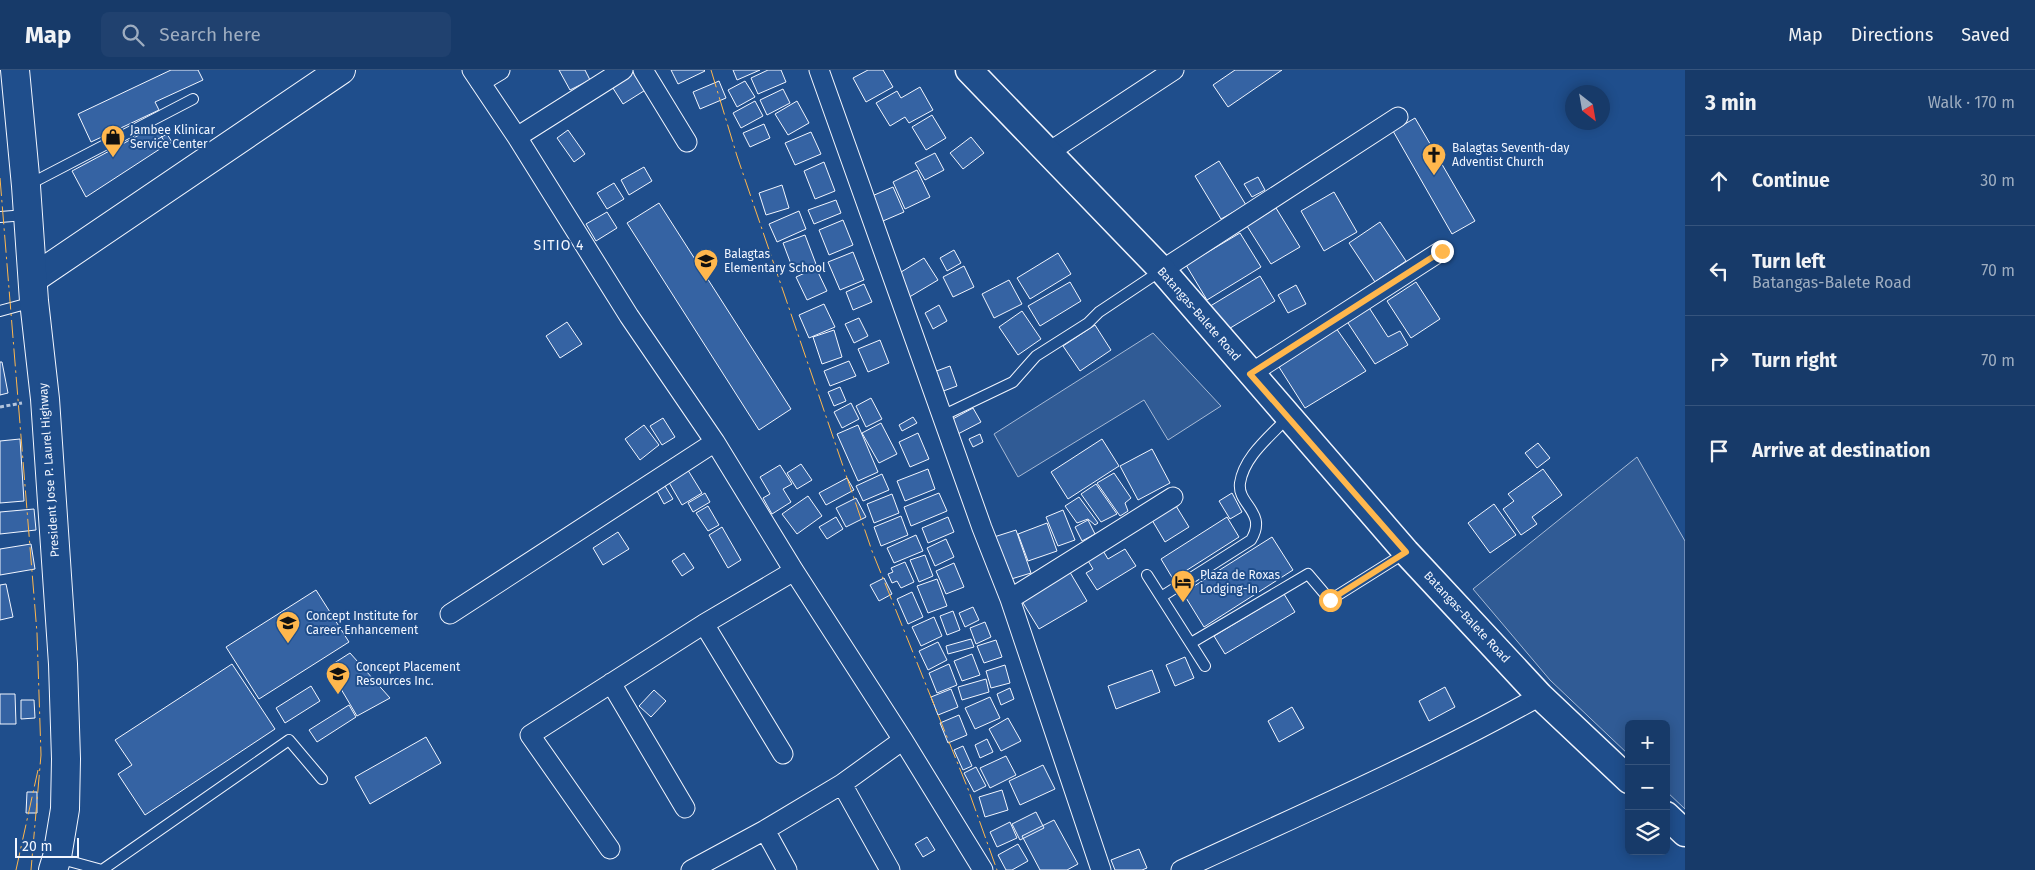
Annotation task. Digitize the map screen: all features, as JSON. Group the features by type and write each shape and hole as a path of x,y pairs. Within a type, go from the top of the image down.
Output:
{"main road":[{"name":"President Jose P. Laurel Highway","path":"16,70 45,399 63,664 66,809 55,864"},
{"path":"34,290 341,70"},
{"name":"Batangas-Balete Road","path":"969,70 1162,270 1250,374 1289,416 1406,552 1540,696 1625,776"},
{"path":"1670,819 1685,833"}],"street":[{"path":"500,70 476,76 517,137 629,316 715,442 794,571 903,740 983,870"},
{"path":"517,137 623,70"},
{"path":"643,70 687,142"},
{"path":"819,70 982,528 1010,599 1094,867"},
{"path":"1049,152 1174,70"},
{"path":"1162,270 1398,117"},
{"path":"1250,374 1442,251"},
{"path":"450,614 715,442"},
{"path":"1010,599 1173,497"},
{"path":"610,849 530,735 704,624 794,571"},
{"path":"704,624 783,754"},
{"path":"611,683 685,808"},
{"path":"1181,870 1371,784 1473,733 1540,696"},
{"path":"691,870 765,830 842,784 903,740"},
{"path":"842,784 890,870"},
{"path":"765,830 787,870"}],"lane":[{"path":"26,186 193,99"},
{"path":"0,217 28,215"},
{"path":"942,416 1013,382 1036,356 1088,323 1099,312 1162,270"},
{"path":"0,311 34,290"},
{"path":"1161,597 1251,540 1257,530 1256,519 1241,493 1240,484 1246,463 1289,416"},
{"path":"1191,643 1308,574 1330,600 1406,552"},
{"path":"1147,575 1205,666"},
{"path":"55,864 102,870 289,740 322,779"}],"shaded area":[{"path":"1153,333 1221,406 1168,440 1144,400 1018,477 994,434"},
{"path":"1637,457 1685,541 1685,809 1670,795 1670,720 1625,720 1625,751 1550,680 1473,589"}],"building":[{"path":"171,70 198,70 203,80 155,102 159,110 91,142 78,114"},
{"path":"559,70 585,70 590,80 570,90"},
{"path":"671,70 704,70 705,71 678,84"},
{"path":"733,70 760,70 737,80"},
{"path":"768,70 781,70 786,82 758,94 751,78"},
{"path":"868,70 883,70 893,87 866,102 853,78"},
{"path":"1235,70 1282,70 1228,107 1213,85"},
{"path":"635,71 647,89 623,104 611,85"},
{"path":"719,81 726,98 700,109 693,92"},
{"path":"745,81 755,97 737,107 728,90"},
{"path":"920,87 933,110 909,123 905,117 890,126 876,103 897,91 901,98"},
{"path":"783,89 790,103 767,115 760,100"},
{"path":"755,101 763,116 741,128 733,113"},
{"path":"797,101 809,123 788,135 775,114"},
{"path":"932,115 946,138 926,150 912,127"},
{"name":"Balagtas Seventh-day Adventist Church","path":"1415,118 1475,221 1452,234 1393,131"},
{"path":"764,124 770,138 750,147 743,133"},
{"path":"156,126 166,145 86,197 72,171"},
{"path":"568,130 585,154 574,162 557,138"},
{"path":"811,132 821,154 795,165 785,143"},
{"path":"167,134 172,142 161,149 156,140"},
{"path":"971,137 984,153 963,169 950,153"},
{"path":"935,153 944,170 925,180 915,163"},
{"path":"1219,161 1246,205 1221,219 1195,176"},
{"path":"824,162 835,191 815,199 804,171"},
{"path":"644,167 652,181 629,195 621,180"},
{"path":"917,170 930,197 905,209 893,182"},
{"path":"1258,177 1265,190 1252,197 1244,184"},
{"path":"614,183 624,199 607,209 597,193"},
{"path":"782,185 789,208 766,215 759,193"},
{"path":"893,187 904,212 883,221 872,196"},
{"path":"1334,192 1357,232 1324,251 1301,211"},
{"path":"836,200 841,213 814,224 808,210"},
{"path":"659,203 791,409 759,430 627,223"},
{"path":"1276,208 1300,247 1271,264 1247,226"},
{"path":"799,211 806,229 777,242 769,224"},
{"path":"607,212 617,228 596,241 586,224"},
{"path":"843,220 853,245 829,255 819,230"},
{"path":"1380,222 1406,261 1375,282 1349,243"},
{"path":"1240,233 1261,267 1207,300 1186,265"},
{"path":"805,235 816,264 794,272 783,243"},
{"path":"954,250 961,263 947,271 940,258"},
{"path":"853,252 864,280 840,290 828,262"},
{"path":"1058,253 1071,274 1030,299 1017,278"},
{"path":"924,258 938,280 906,299 893,277"},
{"path":"964,266 974,287 953,297 943,277"},
{"path":"816,268 827,291 807,300 796,277"},
{"path":"1260,276 1275,301 1222,333 1207,308"},
{"path":"1009,280 1022,304 994,318 982,294"},
{"path":"1070,282 1081,301 1040,326 1028,306"},
{"path":"1416,282 1440,319 1411,338 1387,301"},
{"path":"864,284 872,302 853,310 846,292"},
{"path":"1296,285 1306,304 1288,313 1278,295"},
{"path":"824,304 835,327 809,338 799,315"},
{"path":"939,305 947,321 933,329 925,313"},
{"path":"1368,306 1388,337 1400,331 1408,345 1375,364 1346,320"},
{"path":"1022,311 1041,339 1018,355 999,327"},
{"path":"859,318 868,336 854,343 845,324"},
{"path":"567,322 582,344 560,358 546,336"},
{"path":"1095,325 1111,350 1080,371 1063,346"},
{"path":"1336,328 1366,371 1305,408 1279,367"},
{"path":"834,330 842,357 822,364 813,337"},
{"path":"880,340 889,363 868,372 858,349"},
{"path":"849,361 856,376 830,386 824,371"},
{"path":"0,362 2,362 8,393 0,395"},
{"path":"950,366 957,386 938,393 931,373"},
{"path":"840,387 846,401 834,406 828,392"},
{"path":"871,398 882,419 866,427 856,406"},
{"path":"851,403 859,419 842,428 834,412"},
{"path":"973,408 981,422 956,435 949,421"},
{"path":"913,417 917,423 902,431 899,425"},
{"path":"663,418 675,437 662,445 650,426"},
{"path":"881,423 897,454 879,463 862,433"},
{"path":"644,425 659,445 640,460 625,439"},
{"path":"858,425 878,472 858,481 837,434"},
{"path":"918,433 929,459 910,467 899,442"},
{"path":"980,434 983,442 973,447 969,439"},
{"path":"20,439 24,501 0,503 0,441"},
{"path":"1102,439 1119,466 1068,499 1051,472"},
{"path":"1538,443 1550,458 1537,468 1525,453"},
{"path":"1152,449 1170,483 1138,500 1120,466"},
{"path":"801,464 812,480 797,489 787,473"},
{"path":"780,465 792,484 783,489 791,502 772,514 763,498 770,494 760,477"},
{"path":"686,467 702,493 682,505 667,479"},
{"path":"928,469 935,489 905,501 897,481"},
{"path":"1543,469 1562,495 1532,517 1537,524 1521,535 1503,509 1514,501 1508,494"},
{"path":"1114,473 1131,498 1125,503 1128,511 1120,516 1097,483"},
{"path":"882,474 889,490 863,501 856,486"},
{"path":"847,478 854,490 826,505 819,493"},
{"path":"1096,484 1117,514 1101,522 1081,494"},
{"path":"665,486 673,499 664,504 657,491"},
{"path":"705,493 710,502 693,512 688,503"},
{"path":"939,493 947,511 911,526 904,507"},
{"path":"1232,493 1242,512 1230,519 1219,501"},
{"path":"892,494 899,513 874,523 867,504"},
{"path":"808,496 822,516 797,534 782,514"},
{"path":"1079,497 1098,523 1095,525 1088,519 1077,523 1065,506"},
{"path":"856,498 866,517 846,527 836,508"},
{"path":"1173,501 1189,527 1165,542 1149,515"},
{"path":"1494,504 1516,535 1490,553 1468,523"},
{"path":"708,506 719,525 708,531 696,513"},
{"path":"34,509 36,530 0,534 0,512"},
{"path":"1063,510 1075,540 1058,546 1046,517"},
{"path":"901,516 908,535 881,546 874,527"},
{"path":"836,517 843,529 827,539 819,527"},
{"path":"948,517 954,532 928,543 922,528"},
{"path":"1227,517 1239,537 1173,579 1161,559"},
{"path":"1088,520 1095,534 1082,541 1075,527"},
{"path":"1047,523 1057,551 1028,561 1018,534"},
{"path":"722,527 741,560 728,568 709,535"},
{"path":"1016,530 1031,573 1008,580 994,537"},
{"path":"618,532 629,549 603,565 593,548"},
{"path":"916,535 923,551 894,563 887,548"},
{"path":"1272,537 1293,570 1204,627 1183,593"},
{"path":"946,539 954,557 935,566 927,548"},
{"path":"31,544 35,569 0,575 0,549"},
{"path":"1102,549 1108,559 1125,549 1136,566 1097,590 1086,573 1093,569 1087,559"},
{"path":"684,553 694,568 682,576 672,561"},
{"path":"925,555 933,576 919,582 910,560"},
{"path":"905,562 914,582 901,588 897,581 892,583 888,574 893,572 891,568"},
{"path":"954,563 964,587 946,594 936,571"},
{"path":"1068,569 1087,601 1039,629 1020,598"},
{"path":"884,578 892,594 879,601 870,585"},
{"path":"937,579 947,606 928,613 917,586"},
{"path":"6,584 13,617 0,620 0,585"},
{"name":"Concept Institute for Career Enhancement","path":"316,590 349,642 259,699 226,647"},
{"path":"912,592 923,617 908,624 897,599"},
{"path":"1284,594 1295,612 1225,654 1214,636"},
{"path":"973,607 979,620 965,627 959,613"},
{"path":"953,611 960,630 947,635 940,616"},
{"path":"934,617 942,636 921,646 912,627"},
{"path":"985,622 991,637 976,644 970,628"},
{"path":"971,639 974,647 948,654 946,646"},
{"path":"996,640 1002,657 984,663 977,646"},
{"path":"938,642 947,660 928,670 919,651"},
{"path":"350,653 390,698 357,716 328,667"},
{"path":"972,654 980,675 962,681 954,661"},
{"path":"1185,657 1194,678 1175,686 1166,665"},
{"path":"232,664 275,729 145,815 118,774 132,765 115,740"},
{"path":"949,664 957,685 937,693 929,673"},
{"path":"1005,665 1010,683 991,688 986,671"},
{"path":"1152,670 1160,692 1116,709 1108,686"},
{"path":"986,679 989,692 962,700 958,687"},
{"path":"311,686 320,701 285,723 276,708"},
{"path":"1445,687 1455,707 1429,721 1419,701"},
{"path":"1010,688 1014,699 1001,705 997,694"},
{"path":"951,689 958,707 938,715 931,697"},
{"path":"654,690 666,701 651,717 639,706"},
{"path":"0,694 15,694 16,724 0,724"},
{"path":"990,697 1000,718 975,729 965,708"},
{"path":"21,700 34,700 35,718 21,719"},
{"path":"349,705 356,717 317,742 309,730"},
{"path":"1292,707 1304,728 1279,742 1268,721"},
{"path":"959,715 967,735 948,743 940,723"},
{"path":"1008,718 1021,741 1001,751 989,729"},
{"path":"426,737 441,763 370,804 355,777"},
{"path":"987,739 993,752 980,758 975,745"},
{"path":"963,746 972,766 963,770 954,750"},
{"path":"1006,756 1016,775 990,788 980,768"},
{"path":"1043,765 1055,789 1020,805 1009,781"},
{"path":"976,767 986,786 974,792 964,773"},
{"path":"1002,790 1008,810 985,817 979,797"},
{"path":"27,792 37,792 37,813 26,813"},
{"path":"1036,812 1044,828 1020,840 1012,824"},
{"path":"1054,820 1078,864 1067,870 1040,870 1022,836"},
{"path":"1010,822 1017,838 997,847 990,832"},
{"path":"927,837 935,850 923,857 915,844"},
{"path":"1018,844 1028,861 1012,870 1006,870 998,855"},
{"path":"1139,849 1147,868 1142,870 1115,870 1111,860"}],"power":[{"path":"711,70 737,156 872,551 968,789 997,870"},
{"path":"0,178 37,633 41,755 31,870"},
{"path":"16,870 38,770"}],"place":[{"name":"Jambee Klinicar Service Center","path":"113,158"},
{"name":"Balagtas Seventh-day Adventist Church","path":"1434,176"},
{"name":"Balagtas Elementary School","path":"706,282"},
{"name":"Plaza de Roxas Lodging-In","path":"1183,603"},
{"name":"Concept Institute for Career Enhancement","path":"288,644"},
{"name":"Concept Placement Resources Inc.","path":"338,695"}],"district":[{"name":"SITIO 4","path":"559,245"}],"route":[{"path":"1330,600 1406,552 1289,416 1250,374 1442,251"}]}
